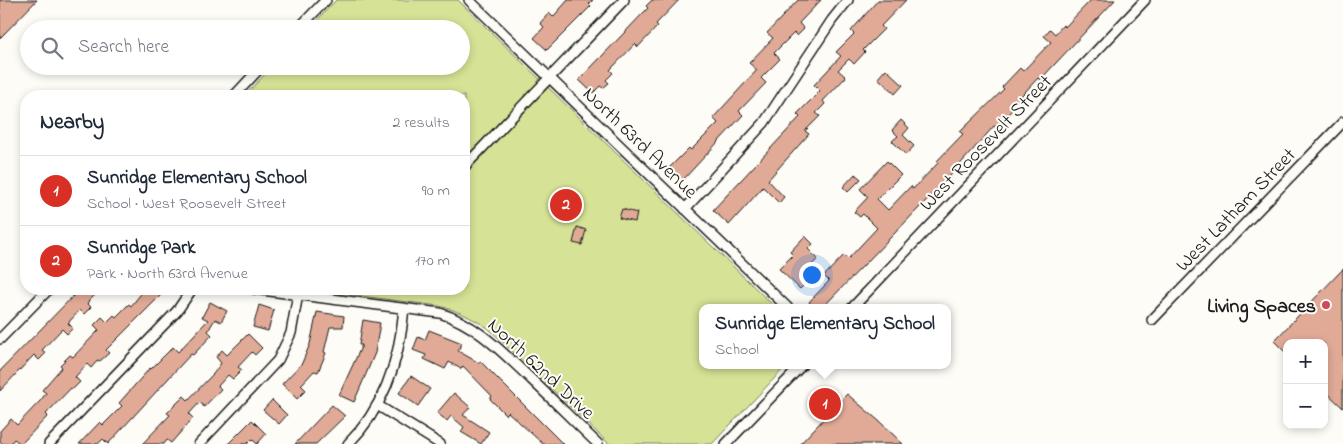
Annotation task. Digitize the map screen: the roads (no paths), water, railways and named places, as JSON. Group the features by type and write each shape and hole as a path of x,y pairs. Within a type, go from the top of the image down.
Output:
{"street":[{"path":"307,20 326,0"},
{"name":"North 63rd Avenue","path":"469,0 784,304"},
{"path":"470,162 624,0"},
{"path":"685,209 764,123 832,20 848,0"},
{"name":"West Roosevelt Street","path":"856,304 1145,0"},
{"path":"240,90 254,75"},
{"name":"West Latham Street","path":"1152,320 1343,122"},
{"path":"0,340 43,295"},
{"path":"49,444 177,311 188,295"},
{"path":"198,444 278,360 288,342 298,295"},
{"name":"North 62nd Drive","path":"306,295 440,313 477,330 496,345 598,444"},
{"path":"348,444 377,405 394,361 404,308"},
{"path":"726,444 798,369"},
{"path":"377,405 440,444"}],"place":[{"name":"Sunridge Park","path":"566,205"},
{"name":"Living Spaces","path":"1326,305"},
{"name":"Sunridge Elementary School","path":"825,404"}]}
